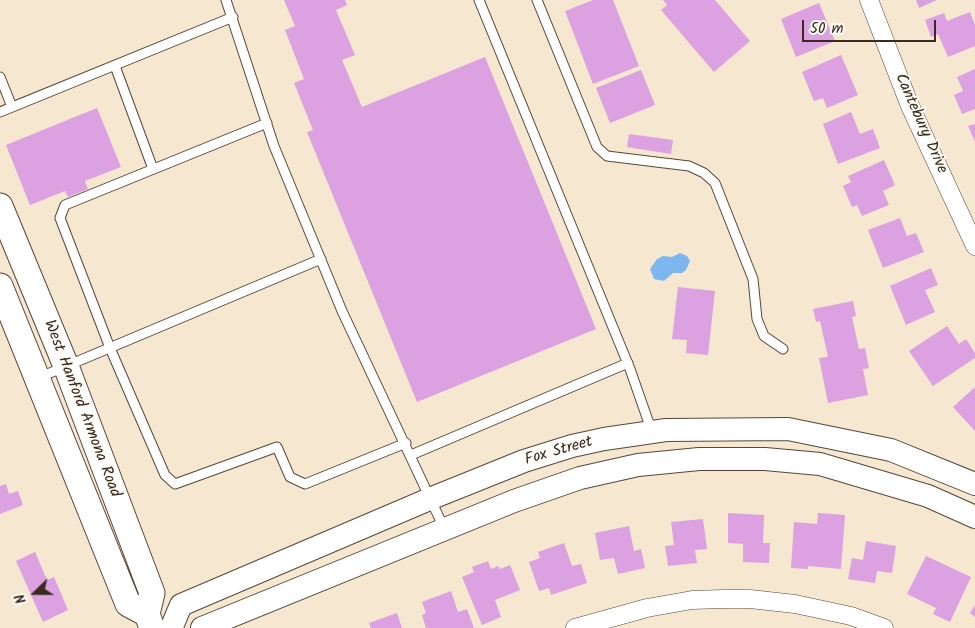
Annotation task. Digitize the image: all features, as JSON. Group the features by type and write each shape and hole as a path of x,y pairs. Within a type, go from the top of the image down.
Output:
{"main road":[{"name":"West Hanford Armona Road","path":"0,206 66,366 163,624"},
{"name":"West Hanford Armona Road","path":"0,286 128,604 163,624"}],"street":[{"name":"Cantebury Drive","path":"869,0 910,106 975,246"},
{"name":"Fox Street","path":"163,624 181,605 524,461 572,446 652,432 701,428 788,429 890,450 975,484"},
{"name":"Fox Street","path":"202,628 444,528 580,478 638,465 699,459 765,459 820,464 928,496 975,517"},
{"path":"575,628 647,608 692,600 723,599 750,599 796,604 851,616 884,628"}],"lane":[{"path":"226,0 274,146 346,318 432,498 444,528"},
{"path":"480,0 628,363 652,432"},
{"path":"537,0 597,147 607,156 689,166 704,173 715,183 753,279 757,319 764,336 783,349"},
{"path":"0,112 233,17"},
{"path":"114,66 154,169"},
{"path":"0,77 12,107"},
{"path":"267,123 65,205 60,218 110,348 165,475 174,484 276,447 290,478 306,484 406,443"},
{"path":"38,378 321,259"},
{"path":"411,455 628,363"}],"water":[{"path":"680,253 687,256 690,261 686,270 682,273 673,273 664,281 654,279 650,269 657,259 663,256 672,257"}],"building":[{"path":"284,0 345,0 347,5 336,10 355,55 342,60 362,107 485,57 596,329 417,402 307,132 313,130 294,83 304,79 285,30 295,26"},
{"path":"593,0 613,0 639,66 593,84 565,11"},
{"path":"663,0 715,0 750,41 714,72 661,10 667,5"},
{"path":"916,0 937,0 919,8"},
{"path":"819,3 835,41 796,57 781,19"},
{"path":"970,12 975,25 975,46 948,57 938,34 931,37 925,20 944,13 947,21"},
{"path":"841,55 858,95 827,108 823,98 814,101 802,72"},
{"path":"975,69 975,109 962,114 954,95 963,91 957,77"},
{"path":"641,70 655,105 610,123 596,88"},
{"path":"97,108 121,167 85,181 88,189 68,197 65,191 30,205 6,145"},
{"path":"851,112 860,134 873,129 880,148 838,164 823,124"},
{"path":"975,124 975,142 968,126"},
{"path":"629,134 673,140 671,154 627,147"},
{"path":"884,160 895,185 883,191 889,205 862,216 857,205 852,207 843,186 851,182 848,176"},
{"path":"900,218 907,236 916,233 924,252 883,268 868,230"},
{"path":"931,268 938,285 925,290 935,312 906,325 890,286"},
{"path":"678,287 715,291 708,355 686,353 687,340 672,339"},
{"path":"853,301 856,316 852,317 859,349 865,348 869,368 863,369 868,395 828,403 819,358 828,357 820,321 816,322 813,309"},
{"path":"947,326 959,344 966,339 975,353 975,358 933,386 909,351"},
{"path":"975,387 975,431 953,407"},
{"path":"6,484 9,494 18,491 23,505 0,514 0,486"},
{"path":"728,513 764,515 763,543 770,543 769,563 743,562 743,544 728,543"},
{"path":"818,513 845,515 841,569 808,566 808,569 791,568 794,522 817,524"},
{"path":"703,519 707,549 695,550 697,563 668,566 665,546 674,545 671,522"},
{"path":"629,526 634,551 641,549 645,568 618,574 614,558 600,560 595,533"},
{"path":"866,541 896,546 892,573 877,571 875,583 848,579 852,558 863,560"},
{"path":"564,543 572,566 581,564 587,583 551,595 549,588 539,591 529,562 540,558 538,552"},
{"path":"35,552 47,580 54,577 68,610 43,622 16,561"},
{"path":"926,556 971,577 950,622 933,614 936,608 907,594"},
{"path":"488,561 491,569 498,566 500,569 510,565 520,590 495,600 501,617 482,625 462,577 474,572 472,567"},
{"path":"451,591 458,612 467,609 474,628 426,628 422,615 426,613 422,602"},
{"path":"975,605 975,617 970,613"},
{"path":"397,613 402,628 371,628 369,623"}]}
